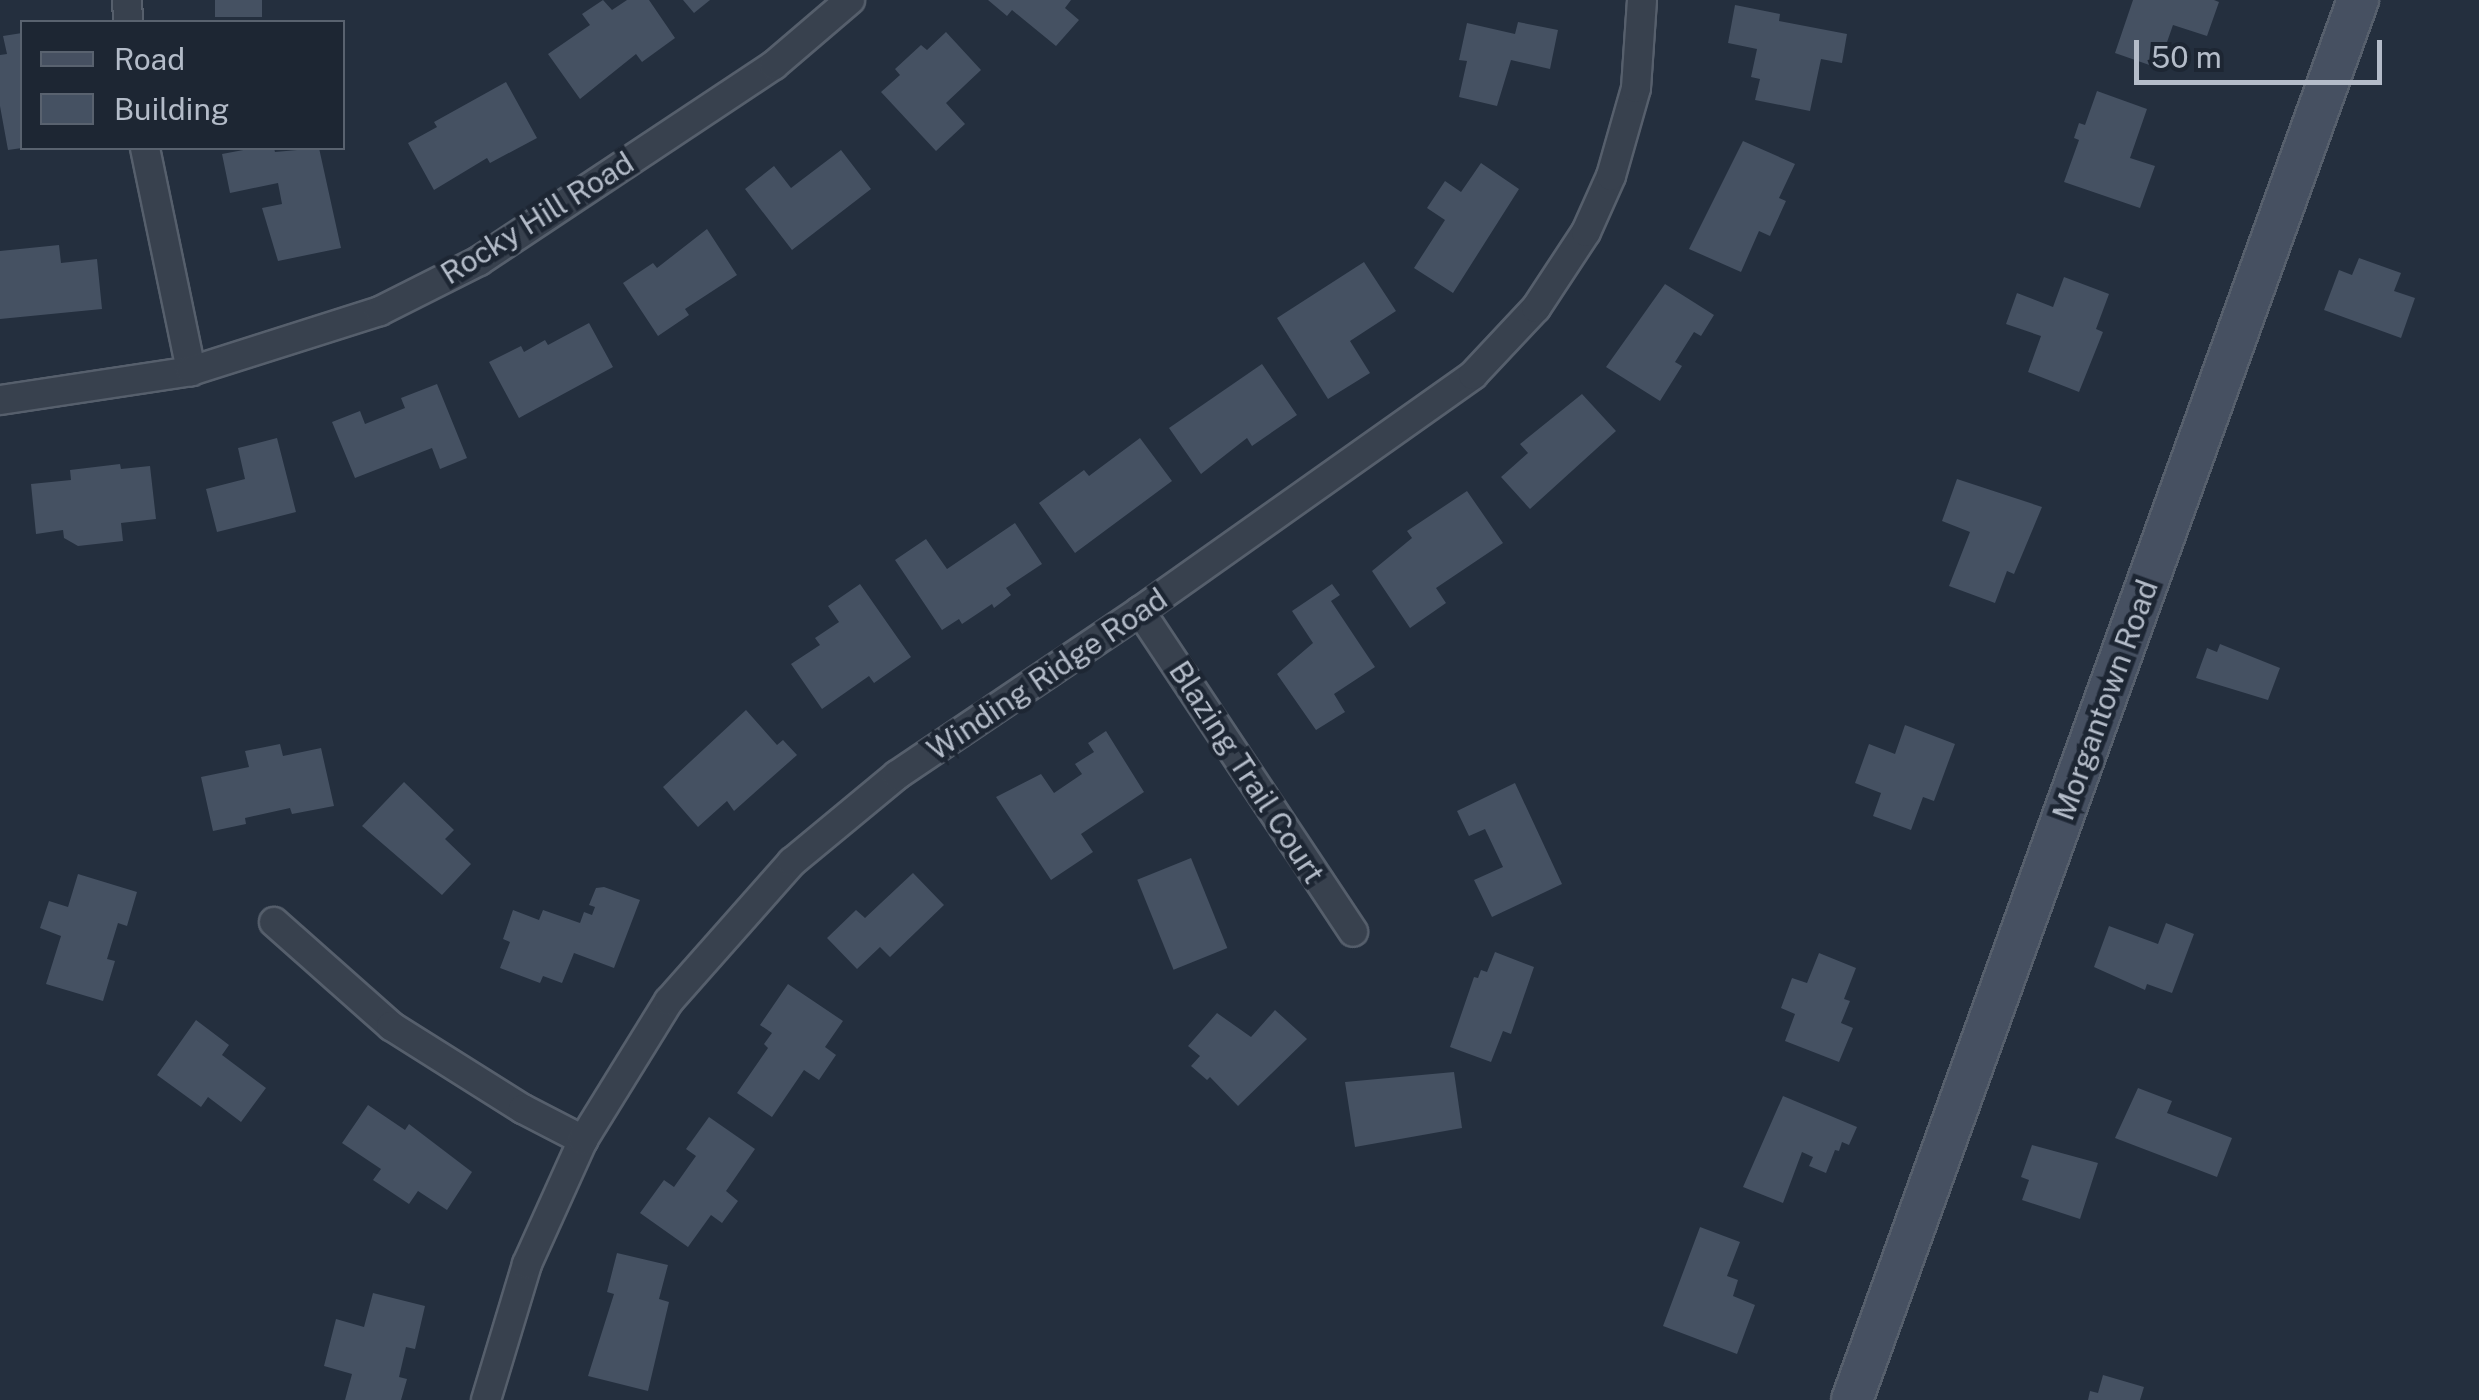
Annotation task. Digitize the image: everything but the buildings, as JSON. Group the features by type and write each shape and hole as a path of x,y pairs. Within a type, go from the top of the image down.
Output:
{"main road":[{"name":"Morgantown Road","path":"1852,1400 2358,0"}],"street":[{"name":"Rocky Hill Road","path":"0,400 191,372 380,311 479,261 774,66 850,0"},
{"name":"Winding Ridge Road","path":"486,1400 527,1264 582,1140 669,1001 792,862 897,775 1140,611 1473,375 1536,308 1586,232 1611,176 1636,88 1642,0"},
{"path":"144,150 191,372"},
{"name":"Blazing Trail Court","path":"1140,611 1353,932"},
{"path":"274,922 391,1026 523,1110 582,1140"}]}
